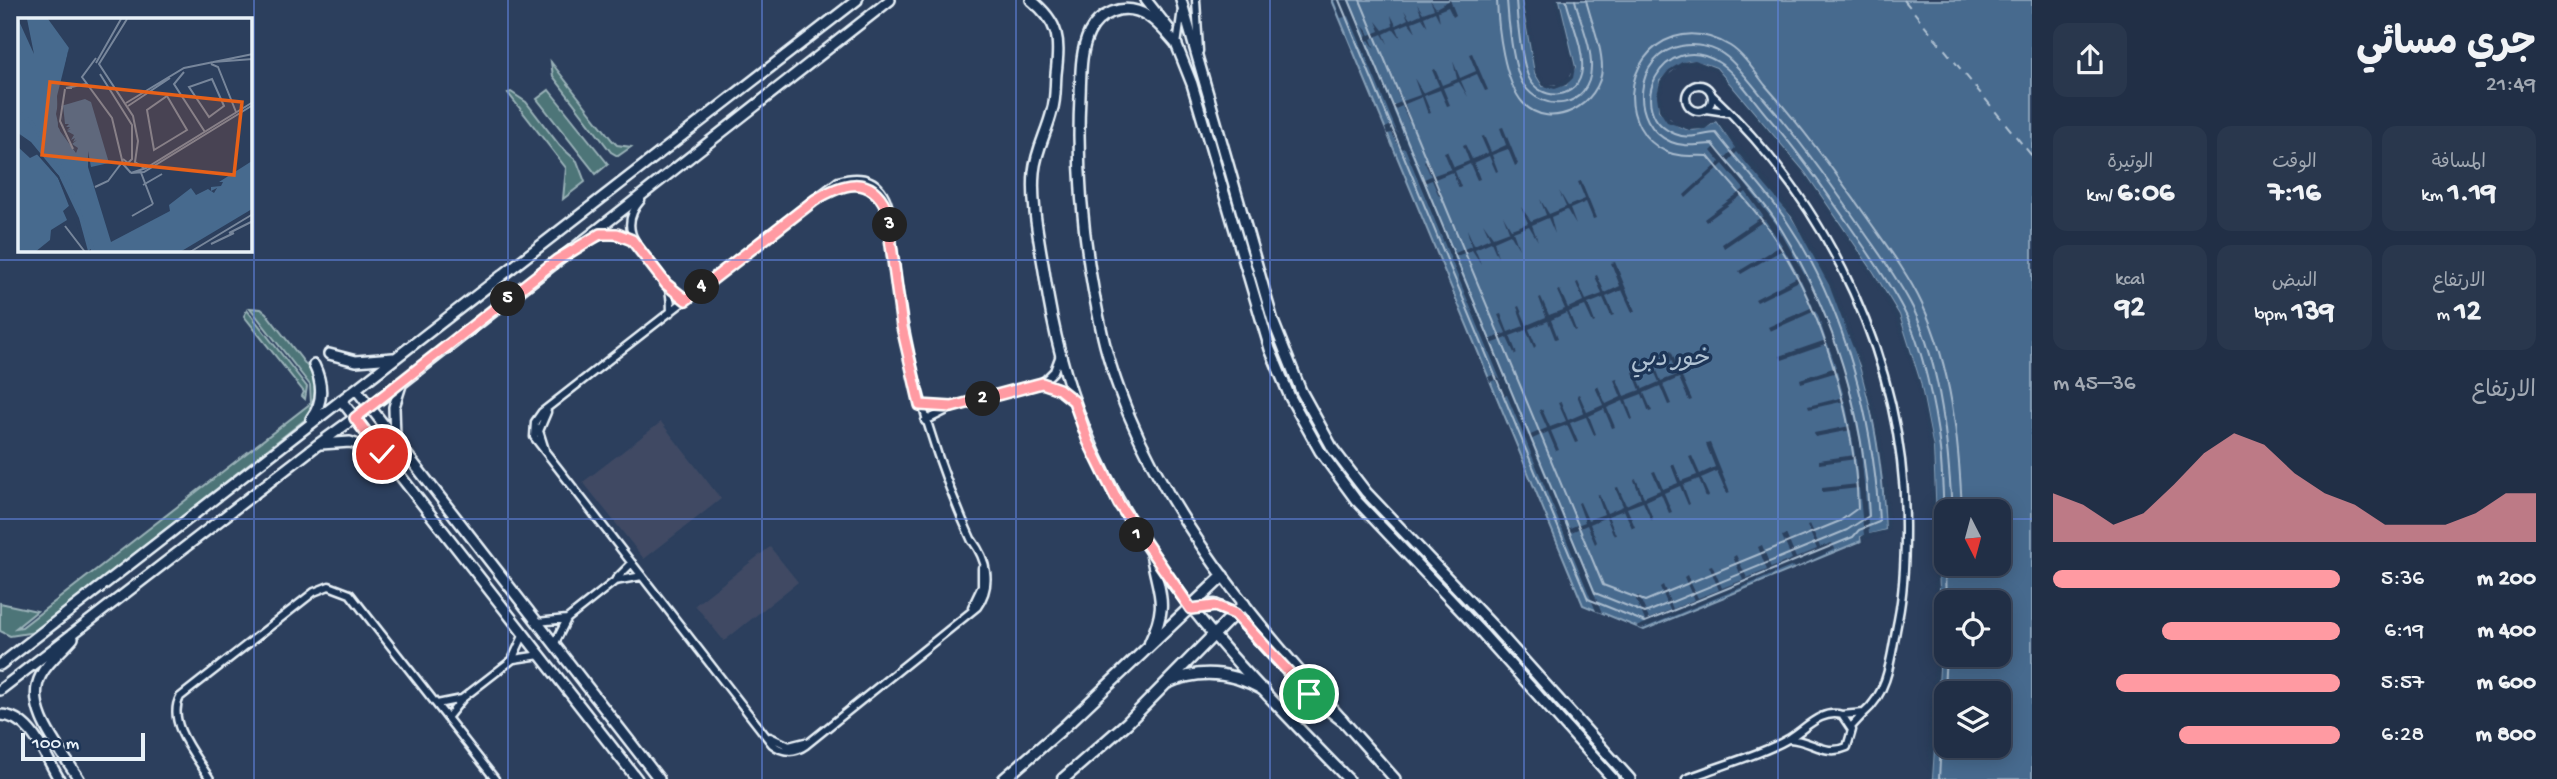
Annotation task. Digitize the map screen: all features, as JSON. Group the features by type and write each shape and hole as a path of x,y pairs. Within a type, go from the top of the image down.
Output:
{"main road":[{"path":"0,665 857,0"},
{"path":"0,690 316,446 401,384 890,0"},
{"path":"1031,0 1046,12 1055,28 1060,49 1053,109 1038,151 1034,174 1045,278 1060,355 1074,401 1102,473 1152,556 1191,609 1348,779"},
{"path":"1146,0 1158,12 1177,45 1192,85 1269,349 1290,397 1321,451 1356,500 1483,634 1613,779"},
{"path":"1183,1 1273,321 1301,391 1334,449 1366,492 1483,616 1630,779"},
{"path":"1177,45 1150,16 1128,9 1105,15 1089,32 1083,54 1081,189 1096,303 1115,377 1151,460 1223,576 1342,720 1395,779"},
{"path":"329,354 363,362 398,357"},
{"path":"305,426 314,416 322,391 314,365"},
{"path":"395,441 394,407 401,384"},
{"path":"356,389 659,779"},
{"path":"341,400 637,779"},
{"path":"316,446 350,442 382,454"},
{"path":"1145,651 1156,630 1161,600 1160,580 1152,556"},
{"path":"1004,779 1191,609 1223,576"},
{"path":"1063,779 1166,684 1244,604"},
{"path":"1191,609 1215,606 1235,614 1309,694 1342,720"},
{"path":"79,779 38,712 35,697 43,671 92,617"},
{"path":"1166,684 1190,675 1216,673 1241,678 1264,690"},
{"path":"0,715 17,718 29,728 59,779"}],"street":[{"path":"1196,0 1195,21 1200,60"},
{"path":"1177,45 1183,1"},
{"path":"1726,112 1692,109 1686,102 1686,94 1692,87 1700,85 1707,88 1726,112 1749,132 1794,187 1824,234 1856,295 1884,372 1899,439 1904,487 1905,578 1883,690 1851,727"},
{"path":"1706,109 1712,95"},
{"path":"662,178 633,209 629,225 632,240 666,284 686,300"},
{"path":"854,178 869,181 887,198 892,214 891,234 902,327 920,405 947,483 981,564 979,596 965,616 799,750 785,751 772,744 548,454 539,431 541,421 551,407 838,181 854,178"},
{"path":"557,260 600,234 617,234 632,240"},
{"path":"666,284 671,312"},
{"path":"925,421 952,407 1042,383 1054,370 1060,355"},
{"path":"1042,383 1059,389 1074,401"},
{"path":"920,405 952,407"},
{"path":"554,645 567,619 615,581 632,563"},
{"path":"615,581 642,576"},
{"path":"210,779 177,723 175,710 180,697 321,588 338,587 350,594 495,779"},
{"path":"537,622 567,619"},
{"path":"447,718 463,698 512,660 523,636"},
{"path":"512,660 540,655"},
{"path":"437,704 463,698"},
{"path":"1686,779 1789,738 1822,715 1864,713"},
{"path":"1789,738 1811,743 1828,752 1838,751 1847,747 1852,739 1851,727 1842,715"}],"shaded area":[{"path":"661,422 721,499 644,559 583,482"},
{"path":"770,547 798,582 724,641 695,605"}],"green space":[{"path":"551,62 612,140 617,145 631,147 618,156 611,152 553,76"},
{"path":"549,90 608,164 596,174 537,99"},
{"path":"511,92 526,102 560,146 577,161 585,182 563,199 566,168 508,93"},
{"path":"250,308 261,309 266,313 313,374 318,391 312,414 35,632 10,636 0,631 0,603 37,611 16,628 22,627 311,403 310,385"},
{"path":"247,310 307,387 305,399 302,396 304,392 244,316"}],"water":[{"name":"خور دبي","path":"1332,0 1522,0 1535,73 1543,86 1566,85 1575,67 1559,0 2032,0 2032,779 1932,779 1934,747 1934,758 2011,758 2011,681 1938,681 1939,667 2011,667 2011,590 1939,590 1938,576 2011,576 2011,499 1935,499 1933,449 1920,382 1899,315 1805,173 1716,68 1691,61 1680,64 1660,81 1659,110 1672,122 1686,129 1700,129 1716,121 1783,204 1814,252 1832,289 1860,367 1877,448 1886,530 1861,537 1861,541 1644,630 1583,605"}],"pier":[{"path":"1334,0 1348,0 1364,38 1367,36 1363,26 1370,35 1380,31 1376,21 1383,30 1393,26 1391,15 1396,25 1408,19 1404,10 1410,19 1421,14 1417,4 1423,13 1434,9 1430,0 1436,8 1450,0 1456,15 1453,17 1448,7 1438,11 1440,22 1435,12 1424,17 1428,27 1422,18 1412,22 1416,32 1409,23 1397,28 1401,38 1394,29 1384,34 1388,44 1382,34 1371,39 1375,49 1369,40 1365,42 1392,106 1401,102 1394,86 1403,101 1420,95 1414,78 1423,93 1439,86 1432,70 1435,69 1442,85 1457,79 1453,61 1460,78 1476,71 1469,54 1472,53 1488,90 1485,91 1477,74 1461,81 1468,97 1459,82 1443,88 1450,105 1447,106 1440,90 1424,96 1431,113 1428,114 1422,97 1405,104 1411,121 1409,122 1402,106 1393,110 1422,180 1431,176 1424,161 1427,159 1434,175 1451,169 1444,152 1447,151 1454,167 1469,161 1463,145 1465,144 1472,159 1488,153 1481,137 1484,136 1491,152 1506,145 1500,128 1503,127 1518,164 1515,166 1508,149 1492,155 1498,171 1496,172 1489,156 1474,163 1480,179 1477,180 1470,164 1455,171 1461,187 1459,188 1452,172 1435,179 1442,195 1439,196 1432,180 1424,183 1453,254 1471,246 1467,229 1474,245 1490,238 1483,223 1493,237 1509,231 1503,215 1511,229 1528,223 1521,207 1531,221 1546,215 1540,199 1549,214 1566,207 1559,191 1568,206 1585,199 1578,182 1581,181 1596,218 1593,219 1586,202 1570,209 1576,225 1567,210 1551,217 1555,234 1548,218 1532,225 1538,241 1529,226 1513,232 1519,249 1510,234 1494,241 1498,258 1491,242 1475,249 1481,264 1472,250 1454,257 1489,340 1506,333 1498,315 1501,314 1508,332 1524,326 1517,307 1519,306 1527,325 1546,317 1539,298 1541,297 1549,315 1565,309 1557,291 1560,290 1568,308 1583,301 1576,283 1578,282 1586,300 1602,294 1595,276 1597,275 1605,293 1620,286 1611,263 1615,262 1635,311 1632,312 1622,290 1606,297 1614,315 1611,316 1603,298 1588,304 1595,322 1593,323 1585,306 1569,312 1576,330 1574,331 1566,313 1551,320 1558,338 1555,339 1548,321 1529,329 1536,346 1534,348 1526,330 1510,336 1517,354 1515,355 1507,338 1491,344 1528,436 1547,428 1539,410 1542,409 1550,427 1566,421 1558,403 1561,402 1568,420 1584,413 1577,395 1579,394 1587,412 1603,405 1595,387 1598,386 1606,404 1621,397 1614,380 1617,379 1624,396 1640,390 1633,372 1635,371 1643,389 1659,382 1651,364 1654,363 1661,381 1677,375 1668,352 1671,351 1692,400 1689,401 1679,378 1663,385 1671,404 1668,405 1660,386 1644,393 1652,411 1649,412 1642,394 1626,400 1633,419 1631,420 1623,401 1607,408 1615,427 1612,428 1604,409 1589,416 1596,434 1594,435 1586,417 1570,423 1578,442 1575,443 1567,425 1551,431 1559,450 1556,451 1548,432 1530,440 1567,529 1585,522 1578,503 1580,502 1588,520 1604,514 1597,495 1599,494 1607,513 1623,506 1615,488 1618,487 1626,505 1641,498 1634,480 1636,479 1644,497 1660,490 1652,472 1655,471 1663,489 1678,483 1671,465 1674,464 1681,481 1697,475 1689,457 1692,456 1700,474 1715,467 1706,444 1710,443 1730,493 1727,494 1717,471 1701,478 1709,496 1706,497 1699,479 1683,485 1690,504 1688,505 1680,486 1664,493 1672,512 1669,513 1661,494 1646,501 1653,519 1651,520 1643,502 1627,508 1635,527 1632,528 1624,510 1608,516 1616,535 1614,536 1606,517 1590,524 1597,542 1595,544 1587,525 1569,533 1602,613 1596,611 1507,395 1503,396 1495,380 1490,382 1488,377 1495,374 1501,381 1405,148 1400,149 1392,133 1387,134 1385,128 1392,125 1398,134 1349,16 1341,18"},
{"path":"1522,0 1526,0 1538,72 1545,83 1555,85 1570,76 1572,67 1555,0 1559,0 1575,67 1573,78 1566,85 1555,89 1543,86 1535,73"},
{"path":"1695,60 1716,68 1805,173 1899,315 1920,382 1933,448 1934,567 1929,450 1917,383 1895,317 1870,274 1802,175 1714,71 1695,64 1683,65 1671,72 1664,82 1661,96 1663,109 1670,119 1689,127 1718,119 1795,215 1833,284 1863,365 1879,424 1886,470 1890,531 1865,539 1862,544 1861,537 1864,535 1859,488 1822,492 1822,488 1858,484 1856,459 1819,464 1819,460 1855,455 1851,430 1815,437 1814,433 1850,426 1845,401 1809,409 1808,406 1844,397 1837,372 1801,383 1800,379 1836,367 1828,344 1782,360 1780,356 1826,340 1818,315 1815,311 1770,331 1768,327 1813,307 1801,280 1757,302 1755,299 1799,276 1784,249 1741,274 1739,271 1782,245 1765,220 1724,248 1722,244 1763,216 1746,192 1706,222 1704,219 1744,189 1723,164 1686,198 1684,195 1720,162 1711,151 1715,147 1725,158 1735,148 1716,121 1705,129 1689,130 1667,122 1659,110 1657,96 1660,81 1669,70 1682,62","holes":["1737,152 1792,217 1829,285 1860,366 1875,424 1883,471 1886,530 1869,534 1860,442 1845,374 1831,332 1813,290 1776,224 1728,162"]},
{"path":"1810,524 1820,547 1832,543 1835,549 1795,568 1793,566 1642,629 1636,627 1646,623 1635,597 1639,596 1649,619 1670,610 1660,587 1663,585 1673,609 1694,600 1684,577 1687,575 1698,598 1719,590 1709,566 1712,565 1722,588 1743,580 1733,557 1736,555 1747,578 1767,570 1758,547 1762,545 1771,568 1792,559 1782,536 1786,534 1796,558 1817,549 1807,525"},
{"path":"1934,576 1938,576 1939,590 1935,590"},
{"path":"1934,667 1939,667 1938,681 1934,681 1932,779 1928,779 1929,723"}],"ferry route":[{"path":"1904,0 2032,156"}],"route":[{"path":"382,454 355,418 557,260 592,238 608,233 632,240 666,284 686,300 815,200 838,186 860,184 879,195 886,208 902,327 920,405 952,407 1042,383 1067,394 1074,401 1088,441 1119,504 1169,581 1191,609 1203,605 1215,606 1235,614 1309,694"}]}
